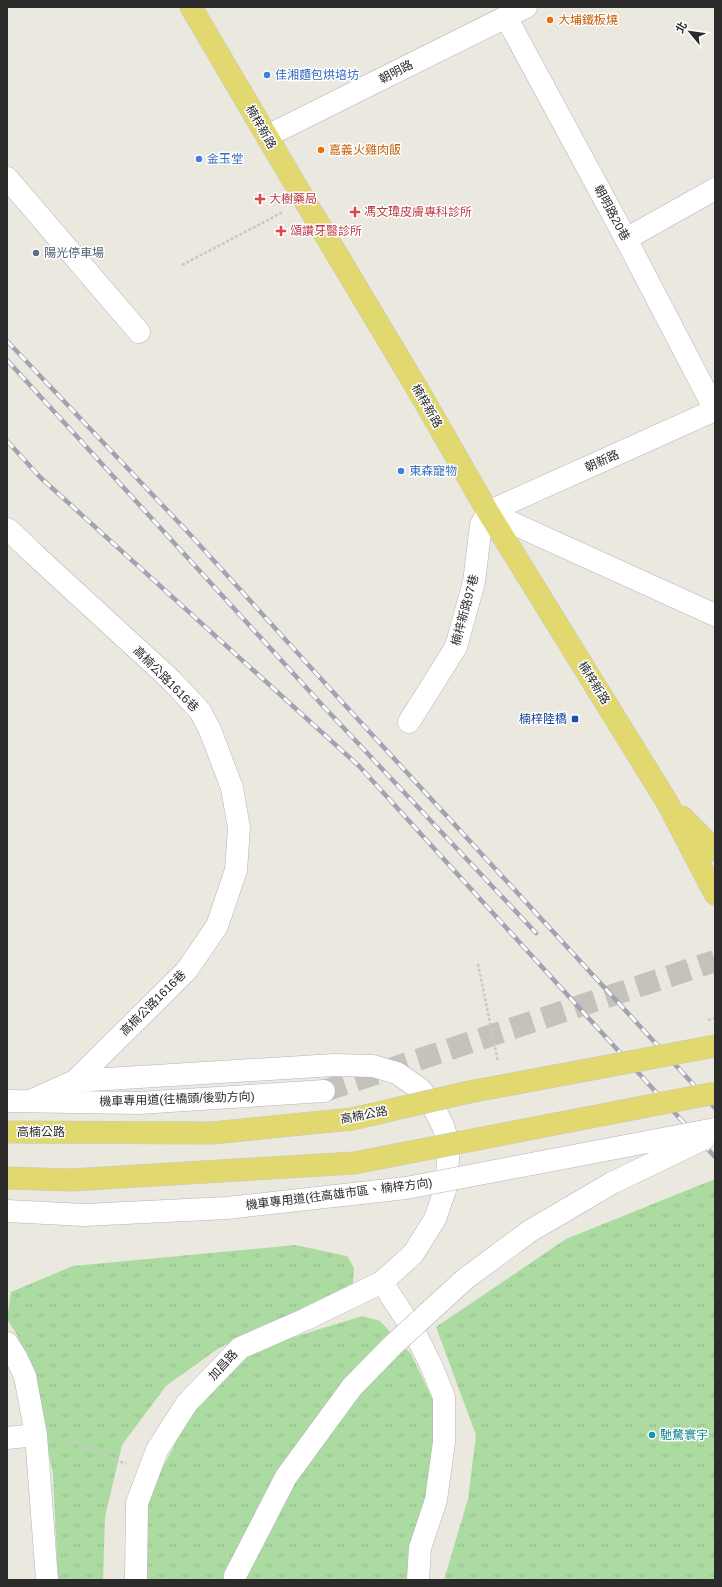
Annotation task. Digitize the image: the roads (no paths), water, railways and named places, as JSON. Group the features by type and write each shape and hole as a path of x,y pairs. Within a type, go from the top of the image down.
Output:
{"main road":[{"name":"楠梓新路","path":"191,7 418,390 488,512 667,802"},
{"path":"667,802 715,850"},
{"path":"667,802 715,894"},
{"name":"高楠公路","path":"7,1132 212,1133 352,1119 469,1092 715,1046"},
{"path":"7,1178 71,1180 354,1163 715,1093"}],"street":[{"name":"朝明路","path":"267,136 526,7"},
{"name":"朝明路20巷","path":"506,17 626,239 715,410"},
{"path":"7,178 139,332"},
{"path":"626,239 715,189"},
{"name":"朝新路","path":"488,512 715,410"},
{"path":"488,512 715,615"},
{"name":"楠梓新路97巷","path":"409,722 456,647 474,582 481,525 488,512"},
{"name":"高楠公路1616巷","path":"7,529 10,530 35,555 171,680 200,712 210,730 232,788 238,828 236,870 217,926 187,970 75,1081"},
{"path":"667,802 715,862"},
{"name":"加昌路","path":"75,1081 334,1065 373,1066 397,1073 420,1089 431,1102 443,1126 449,1146 446,1187 435,1219 413,1254 382,1282 304,1320 240,1348 187,1403 157,1450 137,1503 136,1579"},
{"path":"7,1101 30,1101 75,1081"},
{"name":"機車專用道(往橋頭/後勁方向)","path":"30,1101 139,1103 324,1091"},
{"name":"機車專用道(往高雄市區、楠梓方向)","path":"7,1211 84,1215 227,1208 406,1188 715,1129"},
{"path":"233,1580 286,1477 352,1387 398,1341 465,1279 530,1231 612,1183 715,1133"},
{"path":"382,1282 415,1333 431,1365 444,1397 444,1442 436,1500 420,1548 418,1580"},
{"path":"7,1343 25,1376 36,1435 47,1580"},
{"path":"7,1438 36,1435"}],"tunnel":[{"path":"324,1091 715,961"}],"railway":[{"path":"7,341 185,529 715,1108"},
{"path":"7,360 324,707 536,933"},
{"path":"7,441 41,478 359,766 715,1157"}],"place":[{"name":"大埔鐵板燒","path":"550,20"},
{"name":"佳湘麵包烘培坊","path":"267,75"},
{"name":"嘉義火雞肉飯","path":"321,150"},
{"name":"金玉堂","path":"199,159"},
{"name":"大樹藥局","path":"260,199"},
{"name":"馮文瑋皮膚專科診所","path":"355,212"},
{"name":"頌讚牙醫診所","path":"281,231"},
{"name":"陽光停車場","path":"36,253"},
{"name":"東森寵物","path":"401,471"},
{"name":"楠梓陸橋","path":"575,719"},
{"name":"馳騖寰宇","path":"652,1435"}]}
